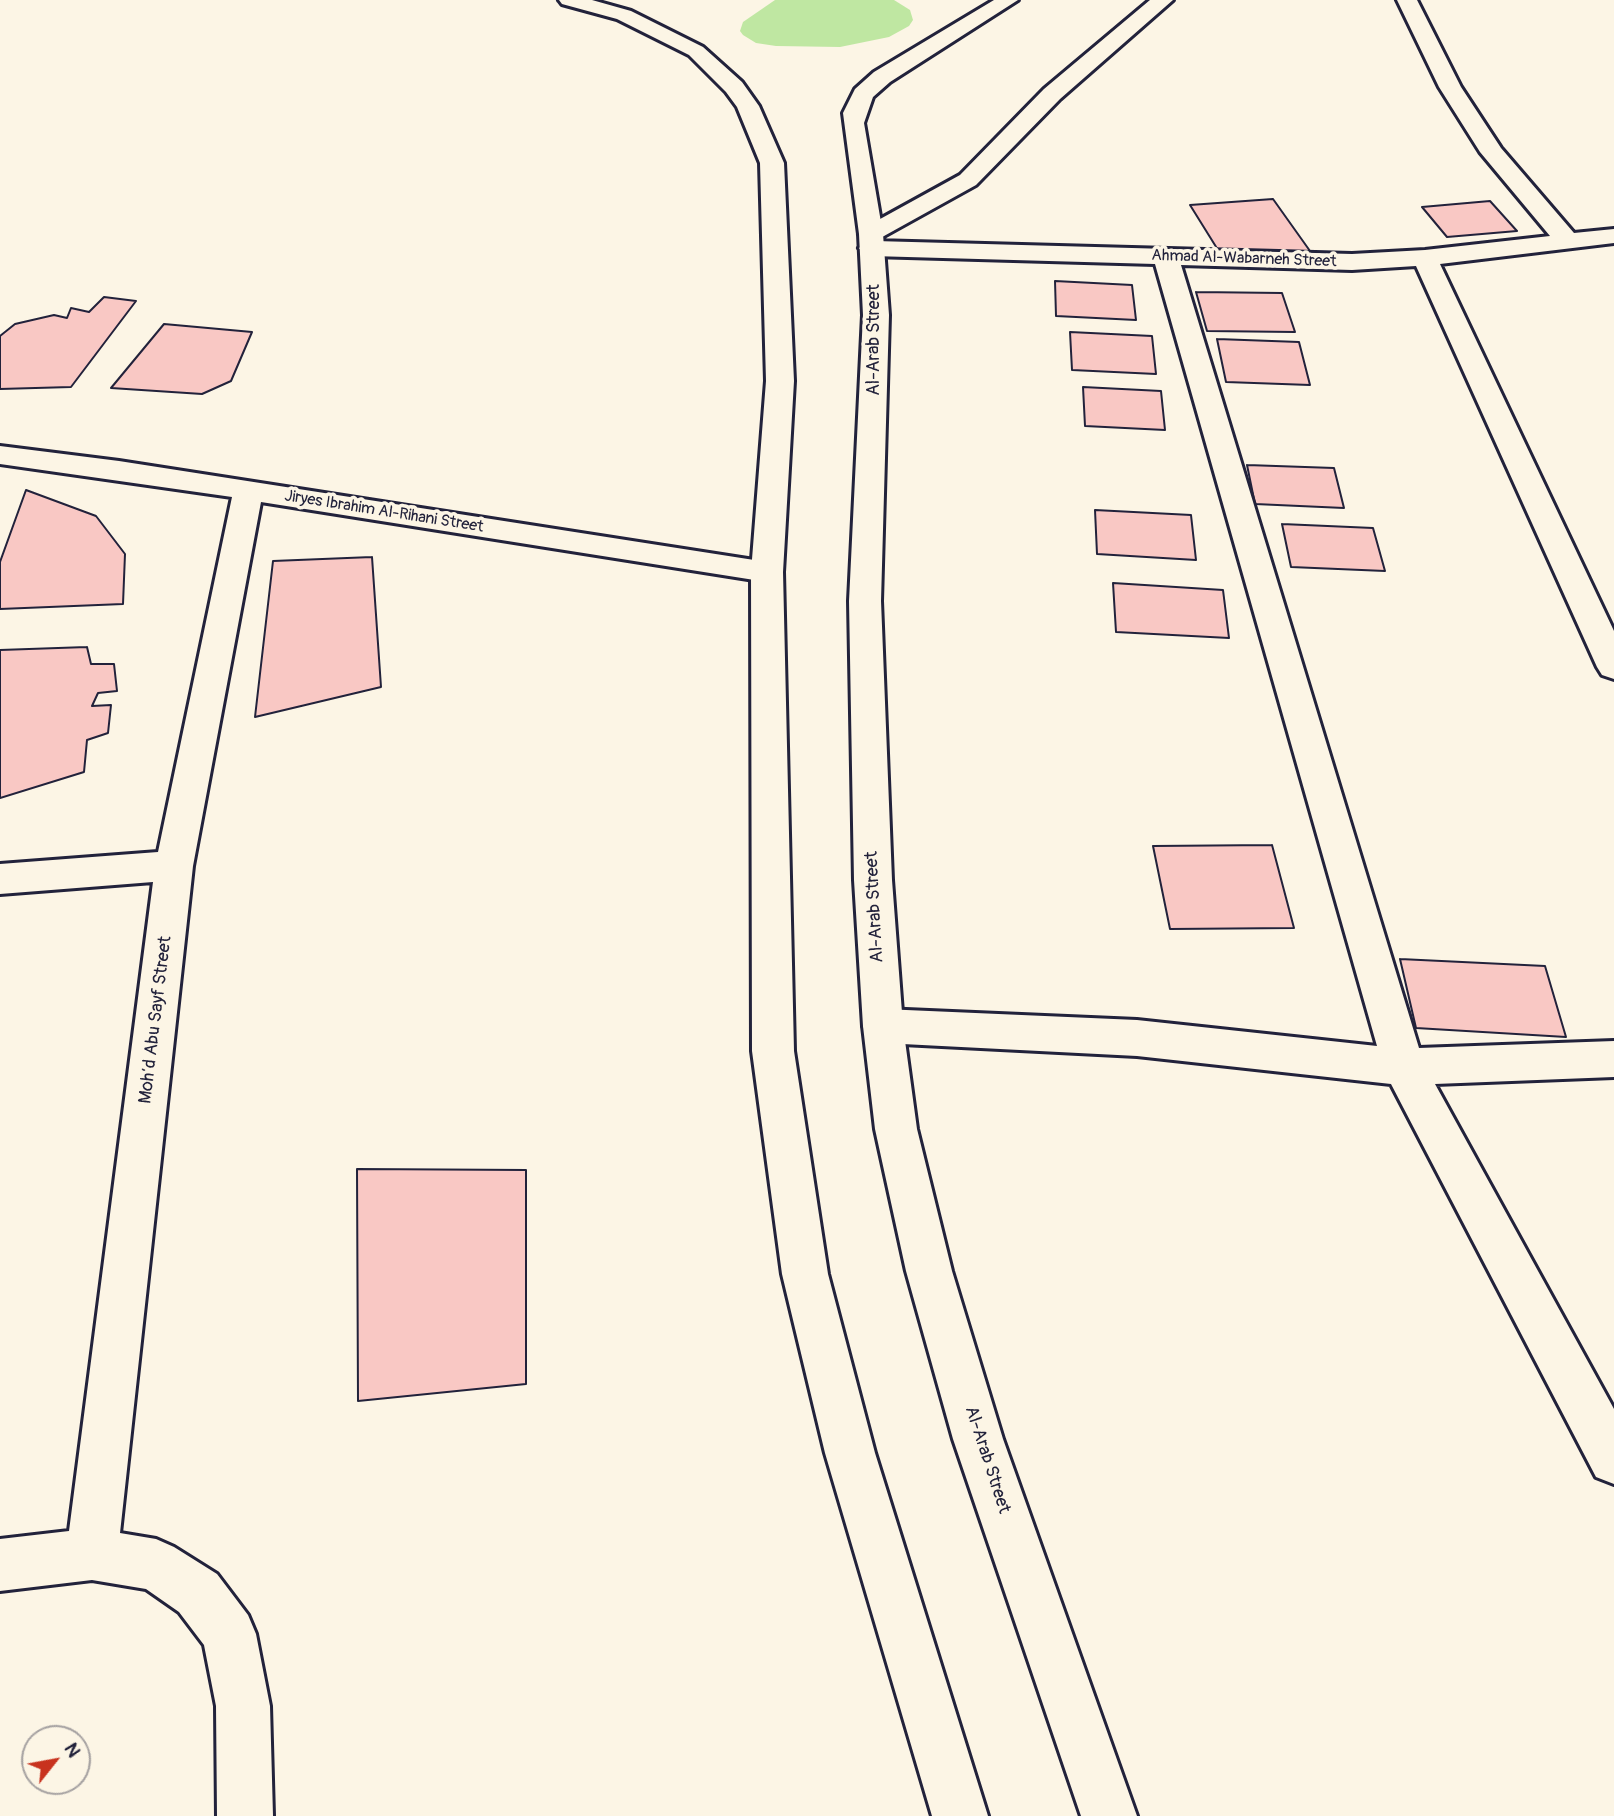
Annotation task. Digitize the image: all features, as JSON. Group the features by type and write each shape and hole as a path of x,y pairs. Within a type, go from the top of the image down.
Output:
{"street":[{"path":"569,0 624,15 696,51 716,68 748,106 766,143 775,183 780,381 767,572 773,1051 805,1274 850,1453 960,1816"},
{"name":"Al-Arab Street","path":"1008,0 882,77 857,103 853,123 871,241 876,371 865,601 873,880 883,1026 896,1129 933,1284 978,1439 1109,1816"},
{"path":"871,241 968,180 1052,94 1119,34 1163,0"},
{"path":"1407,0 1430,41 1450,87 1492,152 1567,240"},
{"name":"Ahmad Al-Wabarneh Street","path":"871,241 1304,262 1425,258 1614,236"},
{"path":"1166,257 1200,365 1236,503 1404,1067 1614,1459"},
{"path":"1425,258 1614,667"},
{"name":"Jiryes Ibrahim Al-Rihani Street","path":"0,454 767,572"},
{"name":"Moh‘d Abu Sayf Street","path":"92,1554 174,866 248,491"},
{"path":"0,879 174,866"},
{"path":"883,1026 1136,1038 1404,1067 1614,1059"},
{"path":"0,1565 92,1554 156,1565 198,1593 229,1634 243,1706 245,1816"}],"green space":[{"path":"775,0 894,0 910,10 913,20 909,26 889,37 840,47 776,46 756,43 743,35 740,31 743,22"}],"building":[{"path":"1273,199 1310,251 1223,258 1190,205"},
{"path":"1490,201 1517,231 1447,237 1422,207"},
{"path":"1055,281 1132,285 1136,320 1056,316"},
{"path":"1196,292 1282,293 1295,332 1207,331"},
{"path":"104,297 136,301 71,387 0,389 0,336 15,324 54,315 67,318 71,308 89,312"},
{"path":"164,324 252,332 231,381 202,394 111,388"},
{"path":"1070,332 1152,336 1156,374 1072,370"},
{"path":"1217,339 1299,342 1310,385 1226,382"},
{"path":"1083,387 1161,391 1165,430 1085,426"},
{"path":"1247,465 1334,468 1344,508 1255,504"},
{"path":"26,490 96,516 125,554 123,604 0,609 0,562"},
{"path":"1095,510 1191,515 1196,560 1097,554"},
{"path":"1282,524 1373,528 1385,571 1291,567"},
{"path":"372,557 381,687 255,717 273,561"},
{"path":"1113,583 1223,590 1229,638 1116,632"},
{"path":"87,647 91,664 114,664 117,691 98,693 92,706 111,705 108,733 87,740 84,772 0,798 0,650"},
{"path":"1272,845 1294,928 1170,929 1153,846"},
{"path":"1400,959 1545,966 1566,1037 1416,1028"},
{"path":"357,1169 526,1170 526,1384 358,1401"}]}
